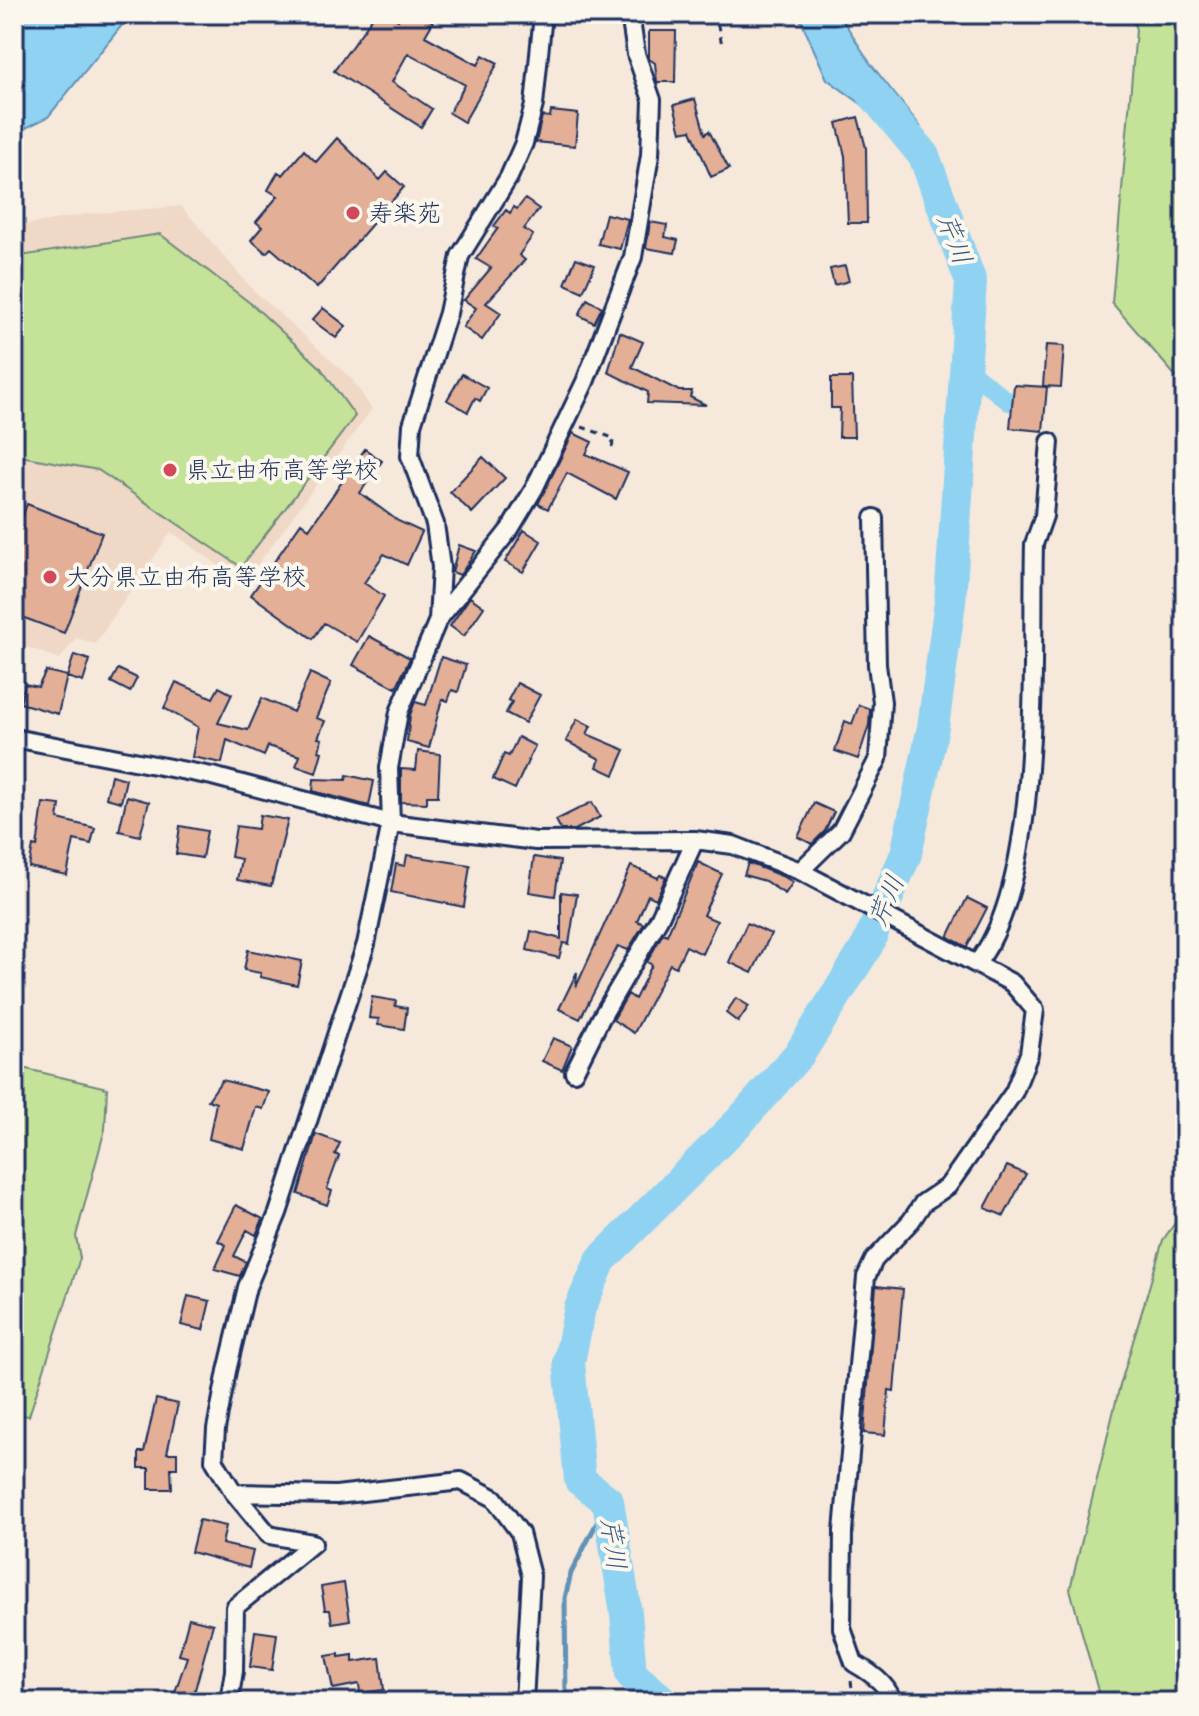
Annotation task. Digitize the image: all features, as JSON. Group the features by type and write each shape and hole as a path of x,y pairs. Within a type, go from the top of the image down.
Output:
{"street":[{"path":"438,620 441,567 435,524 410,456 412,425 448,313 460,256 509,177 524,143 534,105 543,14"},
{"path":"229,1702 234,1671 235,1607 313,1543 269,1535 234,1493 214,1460 216,1429 230,1357 247,1287 278,1213 366,944 391,823 389,768 399,712 438,620 510,529 567,421 620,297 633,257 650,155 652,100 636,54 630,14"},
{"path":"977,963 995,941 1006,910 1028,795 1034,544 1044,516 1050,442"},
{"path":"800,871 841,831 878,759 882,702 877,665 874,518"},
{"path":"14,738 212,776 391,823 536,841 695,840 733,845 800,871 1012,983 1035,1010 1029,1054 1014,1092 948,1186 923,1203 911,1221 874,1260 862,1300 852,1451 843,1531 842,1628 854,1663 891,1695 892,1702"},
{"path":"574,1072 601,1018 659,919 695,840"},
{"path":"234,1493 336,1495 461,1481 494,1498 520,1533 531,1576 524,1702"}],"path":[{"path":"567,421 613,438 612,453"},
{"path":"850,1678 854,1702"}],"shaded area":[{"name":"県立由布高等学校","path":"181,206 253,290 352,379 372,409 244,583 171,532 95,644 76,638 60,659 14,643 14,227 86,214"}],"green space":[{"path":"1132,14 1185,14 1185,387 1112,303 1136,30"},
{"name":"県立由布高等学校","path":"160,234 254,306 320,367 355,416 241,567 98,470 14,455 14,257"},
{"path":"14,1066 107,1088 105,1129 76,1236 80,1258 29,1416 14,1414"},
{"path":"1185,1209 1185,1702 1101,1702 1070,1589 1119,1389 1163,1240"}],"water":[{"path":"14,14 131,14 48,117 14,134"},
{"path":"798,14 839,14 870,63 920,126 893,127 827,79"}],"building":[{"path":"375,14 388,14 398,20 401,14 419,14 433,22 425,36 478,65 483,55 498,63 464,122 449,113 465,85 408,53 392,82 432,109 421,127 334,71"},
{"path":"649,31 676,31 675,82 657,82 655,63 649,59"},
{"path":"695,99 705,134 709,131 729,169 711,177 691,130 681,132 674,105"},
{"path":"551,111 578,114 575,146 536,142 542,116 550,117"},
{"path":"858,117 866,148 867,223 848,223 845,156 837,123"},
{"name":"寿楽苑","path":"337,138 380,180 387,172 404,187 317,288 271,248 266,253 251,240 262,227 256,222 278,196 268,190 278,172 283,175 304,150 316,162"},
{"path":"525,199 539,209 524,229 533,235 519,255 525,260 486,303 501,313 482,340 463,327 476,308 464,300 491,268 476,259 498,228 494,226 506,210 510,213 514,207 517,209"},
{"path":"606,214 628,219 620,249 598,244"},
{"path":"650,222 667,225 665,237 678,240 675,253 646,248"},
{"path":"576,258 595,265 583,292 565,284"},
{"path":"845,266 849,281 834,285 830,269"},
{"path":"587,299 602,307 594,323 579,315"},
{"path":"323,308 346,326 336,338 312,320"},
{"path":"620,332 643,342 632,367 679,391 692,391 690,397 706,405 647,403 648,392 608,372"},
{"path":"1046,345 1064,346 1061,387 1043,386"},
{"path":"462,374 487,388 480,401 475,398 468,412 447,400"},
{"path":"831,378 852,378 854,437 839,437 840,408 831,408"},
{"path":"1014,385 1047,387 1043,431 1010,428"},
{"path":"573,433 592,442 586,454 628,472 616,499 567,473 548,509 538,504"},
{"path":"365,449 382,461 360,493 398,521 422,532 407,565 384,554 364,583 384,596 357,642 324,623 313,639 251,595 301,523 309,529"},
{"path":"483,457 505,478 472,513 450,492"},
{"name":"大分県立由布高等学校","path":"27,504 102,533 64,633 14,614 14,539"},
{"path":"524,530 541,541 523,572 505,562"},
{"path":"459,545 476,551 460,575 452,572"},
{"path":"470,597 484,607 464,636 450,626"},
{"path":"369,636 410,658 396,688 353,665"},
{"path":"74,655 90,660 83,682 67,677"},
{"path":"441,657 466,665 458,692 452,690 448,701 442,699 429,748 407,742 410,715 415,702 426,705"},
{"path":"118,669 137,678 130,692 111,682"},
{"path":"46,671 67,676 58,714 20,703 25,684 38,687"},
{"path":"310,673 331,683 316,718 325,721 318,738 322,739 319,751 322,752 316,773 296,766 300,756 268,746 264,756 227,740 222,763 192,757 198,727 164,708 176,682 213,698 219,687 232,694 218,723 248,730 262,698 293,712"},
{"path":"517,683 540,695 525,723 506,713 512,702 508,700"},
{"path":"859,705 870,709 869,725 858,759 835,751 845,721 852,724"},
{"path":"577,719 591,726 587,734 625,750 614,775 597,767 600,759 566,741"},
{"path":"518,737 535,746 515,789 493,779 504,754 509,756"},
{"path":"418,751 440,754 438,796 427,796 427,803 401,802 401,769 416,770"},
{"path":"111,775 126,779 121,802 106,798"},
{"path":"347,775 374,781 369,806 313,791 314,779 346,780"},
{"path":"127,796 149,802 140,836 119,831"},
{"path":"592,802 600,817 575,830 561,830 556,820"},
{"path":"43,803 60,805 58,819 95,828 91,844 74,840 67,875 29,867 33,846 37,847"},
{"path":"814,803 834,812 825,831 812,844 798,837"},
{"path":"260,815 288,820 271,886 237,880 241,859 231,857 236,826 258,829"},
{"path":"180,826 207,831 202,858 176,854"},
{"path":"407,855 470,865 464,907 391,892 396,864 405,866"},
{"path":"534,857 560,861 555,896 529,892"},
{"path":"698,862 722,874 703,915 717,921 702,954 686,946 676,967 670,964 634,1033 613,1020 628,994 635,999 652,965 647,962 663,933 667,935"},
{"path":"748,863 793,882 785,894 765,881 744,875"},
{"path":"631,866 658,878 660,875 666,877 656,899 648,895 637,921 644,924 628,950 618,946 580,1019 559,1009 577,972 576,987"},
{"path":"561,892 577,894 569,944 563,943 559,958 527,950 531,931 561,939"},
{"path":"967,898 987,908 967,947 948,937"},
{"path":"747,923 771,934 752,973 729,962"},
{"path":"248,950 302,961 297,985 244,970"},
{"path":"372,997 396,1001 395,1006 407,1008 404,1029 378,1025 379,1019 369,1018"},
{"path":"736,998 749,1006 738,1022 726,1013"},
{"path":"553,1038 572,1046 562,1070 542,1061"},
{"path":"222,1080 269,1092 263,1109 256,1107 244,1149 209,1139 216,1103 208,1100"},
{"path":"316,1134 340,1143 335,1154 339,1156 327,1189 332,1191 327,1205 298,1194"},
{"path":"1007,1166 1026,1174 1004,1216 985,1208"},
{"path":"236,1205 263,1219 256,1235 247,1230 234,1256 246,1262 240,1276 215,1269 226,1245 218,1241"},
{"path":"876,1286 903,1289 894,1391 889,1390 885,1435 864,1433"},
{"path":"188,1296 210,1301 203,1330 181,1325"},
{"path":"156,1399 178,1404 167,1453 177,1453 177,1468 171,1468 172,1489 149,1489 149,1468 139,1468 139,1452 144,1452"},
{"path":"199,1520 226,1526 222,1544 253,1551 249,1568 191,1552"},
{"path":"344,1583 350,1620 332,1623 330,1610 325,1610 321,1587"},
{"path":"189,1618 213,1624 193,1697 175,1692 187,1657 179,1655"},
{"path":"255,1631 277,1634 272,1670 250,1667"},
{"path":"339,1654 339,1657 353,1655 353,1662 380,1658 384,1690 360,1693 359,1684 333,1689 326,1656"}],"waterway":[{"name":"芹川","path":"664,1702 631,1674 626,1613 608,1501 580,1480 569,1362 580,1308 601,1260 741,1120 800,1053 867,946 906,854 933,727 950,602 971,282 924,156 872,93"},
{"path":"965,367 1009,402"},
{"path":"566,1702 565,1598 571,1573 608,1501"}],"place":[{"name":"寿楽苑","path":"353,213"},
{"name":"県立由布高等学校","path":"170,470"},
{"name":"大分県立由布高等学校","path":"50,577"}]}
